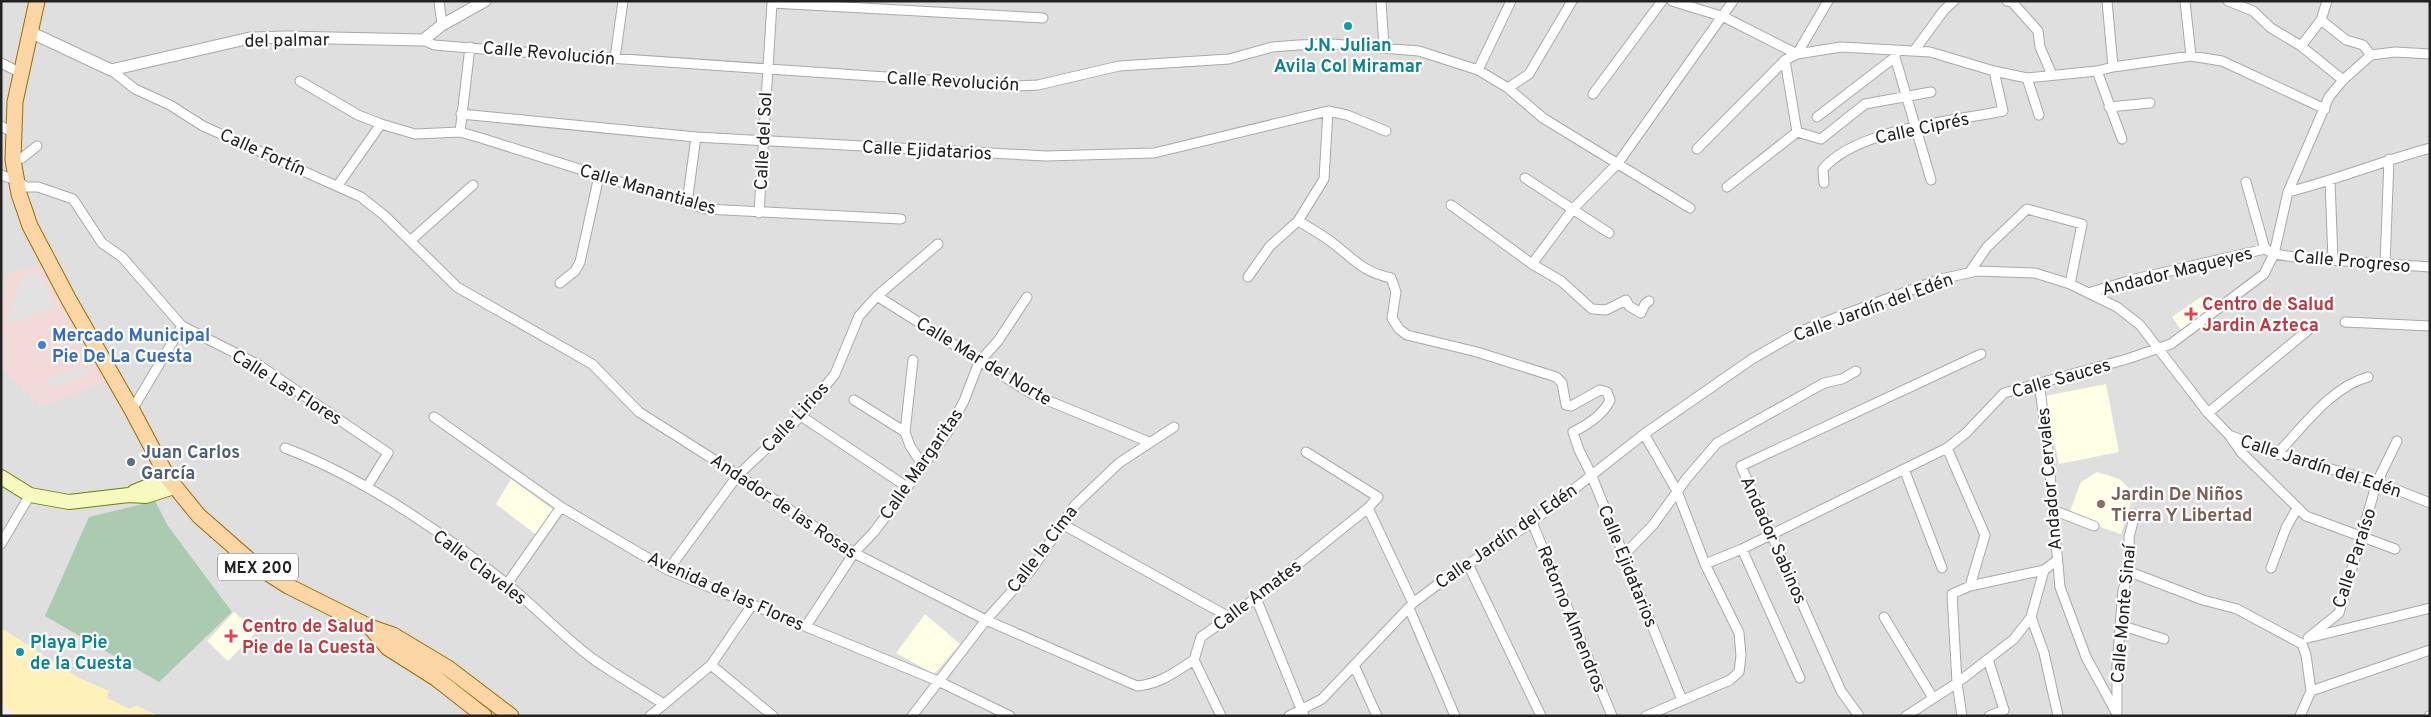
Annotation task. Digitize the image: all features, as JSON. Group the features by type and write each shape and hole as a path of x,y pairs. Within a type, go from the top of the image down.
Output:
{"main road":[{"name":"MEX 200","path":"37,1 15,102 7,129 13,160 8,178 30,226 69,300 171,482 199,516 255,566 288,586 370,627 393,635 448,668 511,716"},
{"path":"1,477 30,495 69,502 129,495 171,482"},
{"name":"MEX 200","path":"370,627 388,648 437,680 484,716"}],"street":[{"path":"439,1 442,24"},
{"path":"424,40 442,24 485,1"},
{"path":"615,58 623,1"},
{"path":"1381,1 1384,47"},
{"path":"1478,70 1511,1"},
{"path":"1508,88 1529,74 1572,1"},
{"path":"1593,94 1662,1"},
{"path":"1672,1 1724,17 1797,54"},
{"path":"1532,264 1574,209 1618,163 1724,17 1733,1"},
{"path":"1797,54 1828,1"},
{"path":"1914,51 1944,10 1954,1"},
{"path":"2006,1 2012,2 2038,31 2040,47 2052,75"},
{"path":"2107,1 2113,66"},
{"path":"2186,1 2191,56"},
{"path":"2228,1 2253,11 2271,28 2301,46 2343,80"},
{"path":"2301,46 2321,20 2327,1"},
{"name":"Calle del Sol","path":"759,213 766,70 772,3 916,6"},
{"path":"916,6 1043,18"},
{"path":"2321,20 2346,40 2363,46 2371,55 2395,52 2430,54"},
{"path":"30,32 111,70"},
{"name":"del palmar","path":"111,70 250,38 286,36 370,41 424,40"},
{"name":"Calle Revolución","path":"424,40 434,45 766,70 1016,86 1038,85 1119,66 1229,59 1272,47 1332,44 1419,51 1478,70 1508,88 1543,118 1690,208"},
{"path":"300,80 358,115 381,124 415,134 460,132 470,47"},
{"path":"1696,149 1785,60 1797,54 1841,47 1896,54 1914,51 1930,52 1994,71 2027,78 2097,71 2113,66 2191,56 2222,61 2324,109"},
{"path":"1896,54 1931,180"},
{"path":"1817,118 1896,54"},
{"name":"Calle Sauces","path":"1705,564 1742,549 1947,448 1966,433 2004,393 2039,382 2127,360 2171,344 2264,274 2274,254 2288,192 2329,98 2343,80 2371,55"},
{"path":"1785,60 1797,132"},
{"path":"1,64 21,73"},
{"name":"Calle Fortín","path":"111,70 135,89 170,105 203,126 338,185 361,197 410,241"},
{"name":"Calle Ciprés","path":"1824,183 1824,169 1837,157 1862,142 1881,135 2003,111 1994,71"},
{"path":"2097,71 2108,107 2122,139"},
{"path":"2027,78 2039,115"},
{"path":"1797,132 1821,139 1865,104 1931,92"},
{"path":"2108,107 2150,103"},
{"path":"1248,277 1270,246 1298,221 1324,179 1328,111"},
{"name":"Calle Ejidatarios","path":"461,114 763,142 1046,156 1154,153 1328,111 1347,115 1386,131"},
{"path":"338,185 381,124"},
{"name":"Calle Manantiales","path":"460,132 706,209 901,219"},
{"path":"1728,187 1797,132"},
{"path":"688,203 696,137"},
{"path":"13,160 22,158 37,146"},
{"path":"2288,192 2330,181 2389,159 2430,148"},
{"path":"2385,265 2389,159"},
{"path":"560,283 575,271 580,262 599,176"},
{"path":"8,178 26,187 38,187 74,199 102,243 122,258 182,326 132,410"},
{"path":"1525,178 1609,233"},
{"path":"2330,181 2334,260"},
{"name":"Andador Magueyes","path":"2246,182 2265,249"},
{"path":"410,241 472,186"},
{"path":"1451,206 1532,264 1561,281 1592,309 1606,310 1627,303 1639,313 1649,301"},
{"path":"1968,273 1987,248 2027,208 2082,224 2070,284"},
{"name":"Calle Ejidatarios","path":"1298,221 1334,243 1358,266 1373,274 1391,278 1396,292 1392,318 1399,329 1407,335 1477,352 1556,377 1562,383 1566,404 1571,406 1600,390 1607,392 1610,400 1607,407 1585,426 1573,432 1579,450 1592,474 1623,556 1682,700"},
{"name":"Andador de las Rosas","path":"410,241 457,287 592,364 640,412 738,475 854,554 986,620 1137,686 1152,685 1194,660"},
{"name":"Calle Lirios","path":"668,570 738,475 801,416 835,374 859,316 877,296 938,244"},
{"name":"Andador Magueyes","path":"2088,293 2135,278 2265,249 2274,254"},
{"name":"Calle Progreso","path":"2274,254 2385,265 2430,267"},
{"name":"Calle Jardín del Edén","path":"1288,716 1303,712 1322,699 1411,606 1468,564 1532,522 1644,434 1752,359 1799,332 1941,279 1968,273 2011,271 2035,273 2070,284 2117,306 2140,325 2159,347 2208,413 2230,435 2277,454 2377,482 2430,503"},
{"name":"Calle Mar del Norte","path":"877,296 1032,394 1149,442"},
{"name":"Calle Margaritas","path":"806,626 854,554 874,532 922,464 947,433 964,401 979,362 998,341 1027,297"},
{"path":"2345,322 2430,326"},
{"name":"Calle Las Flores","path":"182,326 259,365 388,453 367,487"},
{"path":"2208,413 2313,326"},
{"name":"Andador Sabinos","path":"1859,716 1842,691 1741,466 1981,354"},
{"path":"912,360 905,432 910,446 922,464"},
{"path":"1623,556 1653,525 1677,491 1717,443 1824,384 1842,379 1856,371"},
{"path":"2277,454 2333,397 2357,380 2368,377"},
{"name":"Andador Cervales","path":"1906,716 1956,683 2014,639 2031,617 2044,570 2056,561 2054,510 2039,382"},
{"name":"Calle Lirios","path":"854,400 905,432"},
{"path":"801,416 906,487"},
{"name":"Avenida de las Flores","path":"434,418 562,507 668,570 938,681 1010,716"},
{"name":"Calle la Cima","path":"912,716 986,620 1032,569 1075,504 1119,463 1174,427"},
{"path":"1644,434 1677,491 1705,564 1739,633 1741,656 1739,672 1730,680 1646,716"},
{"path":"2230,435 2242,452 2306,516 2363,535 2395,549"},
{"name":"Calle Paraíso","path":"2305,641 2340,613 2377,482 2397,441"},
{"name":"Calle Claveles","path":"285,448 316,460 367,487 507,584 595,660 664,704"},
{"path":"1947,448 1985,535 1970,586"},
{"name":"Calle Amates","path":"1194,660 1201,638 1256,598 1368,508 1378,497 1306,452"},
{"path":"1904,468 1942,568"},
{"path":"1,544 30,495"},
{"path":"507,584 562,507"},
{"path":"1368,508 1411,606 1455,716"},
{"path":"2271,568 2286,528 2297,508"},
{"path":"2054,510 2094,526"},
{"name":"Calle Monte Sinaí","path":"2116,715 2120,625 2124,590 2130,572 2129,537 2135,514"},
{"name":"Retorno Almendros","path":"1532,522 1612,716"},
{"path":"1062,524 1229,617"},
{"path":"1742,549 1800,678"},
{"path":"2056,561 2060,587 2086,657 2116,715"},
{"path":"1468,564 1540,716"},
{"path":"1962,716 1956,683 1952,594 1970,586 2044,570"},
{"path":"2130,572 2203,600 2236,609 2305,641 2430,608"},
{"path":"1256,598 1303,712"},
{"path":"650,716 711,665 752,605"},
{"path":"1884,617 1933,698"},
{"path":"2031,617 2044,653 2058,716"},
{"path":"2120,625 2164,639"},
{"path":"2300,716 2310,691 2305,641"},
{"path":"2310,691 2430,650"},
{"path":"1988,659 2004,710 1989,716"},
{"path":"1194,660 1221,716"},
{"path":"711,665 773,716"},
{"path":"1354,665 1377,716"}],"shaded area":[{"path":"1,1 2430,1 2430,716 159,716 137,706 129,709 107,698 108,691 77,677 1,628"},
{"name":"Mercado Municipal Pie De La Cuesta","path":"42,264 70,323 106,381 42,407 1,367 1,289 8,274"},
{"path":"38,272 54,306 9,324 7,321 23,277"},
{"name":"Centro de Salud Jardin Azteca","path":"2201,297 2211,311 2182,331 2172,317"},
{"path":"84,366 89,374 54,387 46,380"},
{"path":"2106,384 2119,452 2059,464 2045,396"},
{"name":"Jardin De Niños Tierra Y Libertad","path":"2097,472 2119,479 2134,493 2121,534 2068,516 2081,482"},
{"path":"511,479 555,511 539,537 496,504"},
{"path":"155,501 168,526 232,612 159,682 45,616 89,517"},
{"name":"Centro de Salud Pie de la Cuesta","path":"234,612 256,632 228,661 207,641"},
{"path":"925,614 960,644 934,674 896,653"}],"sand":[{"name":"Playa Pie de la Cuesta","path":"1,628 77,677 109,691 107,698 129,709 136,706 159,716 20,716 1,704"}],"place":[{"name":"J.N. Julian Avila Col Miramar","path":"1348,26"},
{"name":"Centro de Salud Jardin Azteca","path":"2191,314"},
{"name":"Mercado Municipal Pie De La Cuesta","path":"42,345"},
{"name":"Juan Carlos García","path":"131,462"},
{"name":"Jardin De Niños Tierra Y Libertad","path":"2101,504"},
{"name":"Centro de Salud Pie de la Cuesta","path":"231,636"},
{"name":"Playa Pie de la Cuesta","path":"20,652"}]}
